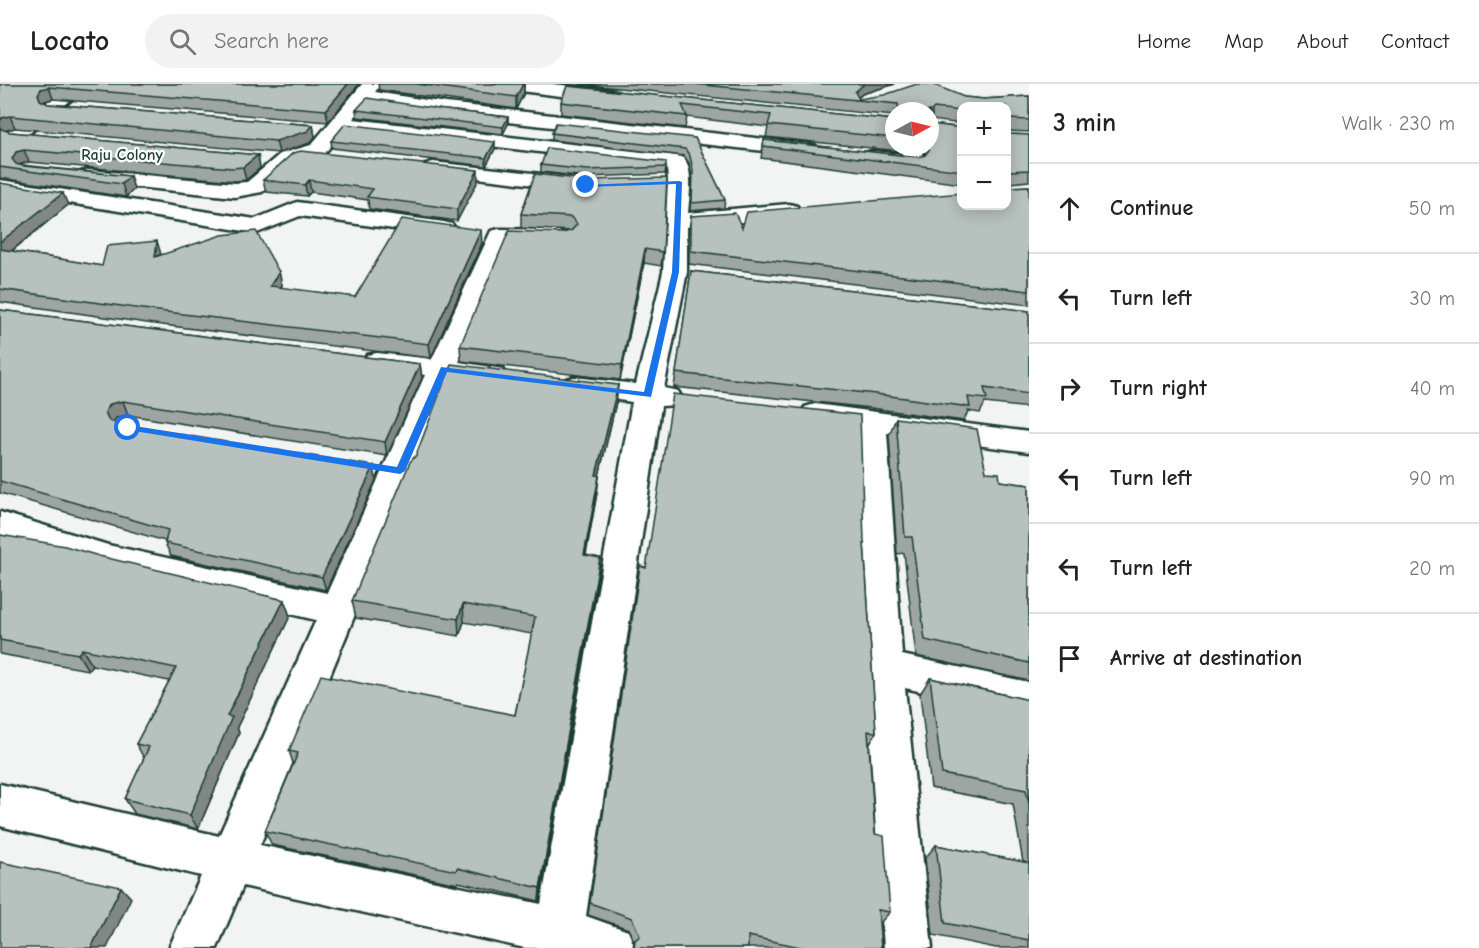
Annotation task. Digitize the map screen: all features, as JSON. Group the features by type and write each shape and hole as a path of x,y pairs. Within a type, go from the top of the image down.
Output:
{"street":[{"path":"8,142 82,84"},
{"path":"504,84 629,98"},
{"path":"258,159 281,161 318,149 368,90 446,109 831,152"},
{"path":"53,107 77,109"},
{"path":"312,128 338,126 677,162 679,182 676,221 687,273 648,395 559,940"},
{"path":"8,142 39,138"},
{"path":"304,154 339,158"},
{"path":"855,155 913,161 913,156"},
{"path":"70,174 235,190 254,187 281,161"},
{"path":"410,166 598,185"},
{"path":"0,167 23,169"},
{"path":"656,183 679,182"},
{"path":"0,186 257,226 297,209 480,233 562,238"},
{"path":"676,221 809,210"},
{"path":"193,948 337,610 444,369 480,233"},
{"path":"351,358 512,378"},
{"path":"546,382 695,401"},
{"path":"789,411 1029,442"},
{"path":"871,420 884,667 908,948"},
{"path":"364,465 400,471"},
{"path":"0,524 108,558 337,610"},
{"path":"884,667 1029,699"},
{"path":"0,805 559,940 611,948"}],"building":[{"path":"0,84 348,84 326,110 49,87 41,89 38,94 40,100 48,104 313,125 308,131 276,141 10,116 0,121"},
{"path":"417,84 523,84 516,97"},
{"path":"694,84 864,84 855,92 859,99 884,95 917,84 932,84 964,97 984,99 1029,96 1029,120 1011,119 1011,102 957,102 957,110 939,109 939,102 885,103"},
{"path":"567,86 885,119 885,137 768,125 771,115 682,105 687,116 561,102"},
{"path":"367,98 508,117 503,127 356,110"},
{"path":"556,123 695,138 725,200 692,203 693,170 690,156 685,149 552,133"},
{"path":"345,124 495,142 486,158 331,141"},
{"path":"939,125 957,127 957,170 763,146 764,140 885,153 885,156 939,156"},
{"path":"0,127 10,132 258,155 243,167 232,168 24,150 16,152 12,159 16,164 23,166 130,176 122,184 0,167"},
{"path":"1011,134 1029,135 1029,170 1011,171"},
{"path":"547,148 666,162 666,167 587,170 541,165"},
{"path":"301,151 478,170 457,209 367,197 373,189 309,180 305,185 263,180 293,153"},
{"path":"535,174 587,180 667,178 663,252 645,249 622,365 460,346 509,231 563,233 572,230 577,224 571,217 521,214"},
{"path":"0,183 63,193 0,242"},
{"path":"1029,186 1029,291 691,251 691,216 735,213 742,228 747,212 957,193 957,210 1011,210 1011,187"},
{"path":"402,219 481,230 429,344 0,289 0,249 102,266 107,246 157,241 155,257 222,235 256,231 279,272 270,286 355,297"},
{"path":"691,271 1029,311 1029,394 984,388 987,399 968,397 970,407 876,394 676,373"},
{"path":"0,310 420,364 385,442 123,401 110,404 105,412 109,421 122,425 374,466 322,577 165,543 168,530 0,481"},
{"path":"451,364 618,385 596,475 599,476 584,555 600,558 540,888 457,868 456,871 265,831 298,753 289,751 321,675 515,715 535,617 463,604 458,619 352,601 410,462 416,455"},
{"path":"673,394 860,415 864,542 876,732 868,731 875,834 884,836 890,912 878,910 881,948 805,948 748,936 748,948 634,948 635,940 640,936 632,918 590,903 640,566 646,568"},
{"path":"896,418 977,429 986,472 999,473 1000,481 1029,485 1029,663 925,640 912,537 905,537"},
{"path":"0,535 65,546 284,600 227,716 232,717 190,815 125,799 149,747 136,744 176,668 82,649 78,654 0,640"},
{"path":"930,678 1029,700 1029,804 1026,790 942,774"},
{"path":"936,845 1029,863 1029,940 945,923"},
{"path":"0,862 121,887 91,948 0,948"}],"district":[{"name":"Raju Colony","path":"122,155"}],"route":[{"path":"128,428 400,471 444,369 648,395 675,272 679,182 586,185"}]}
